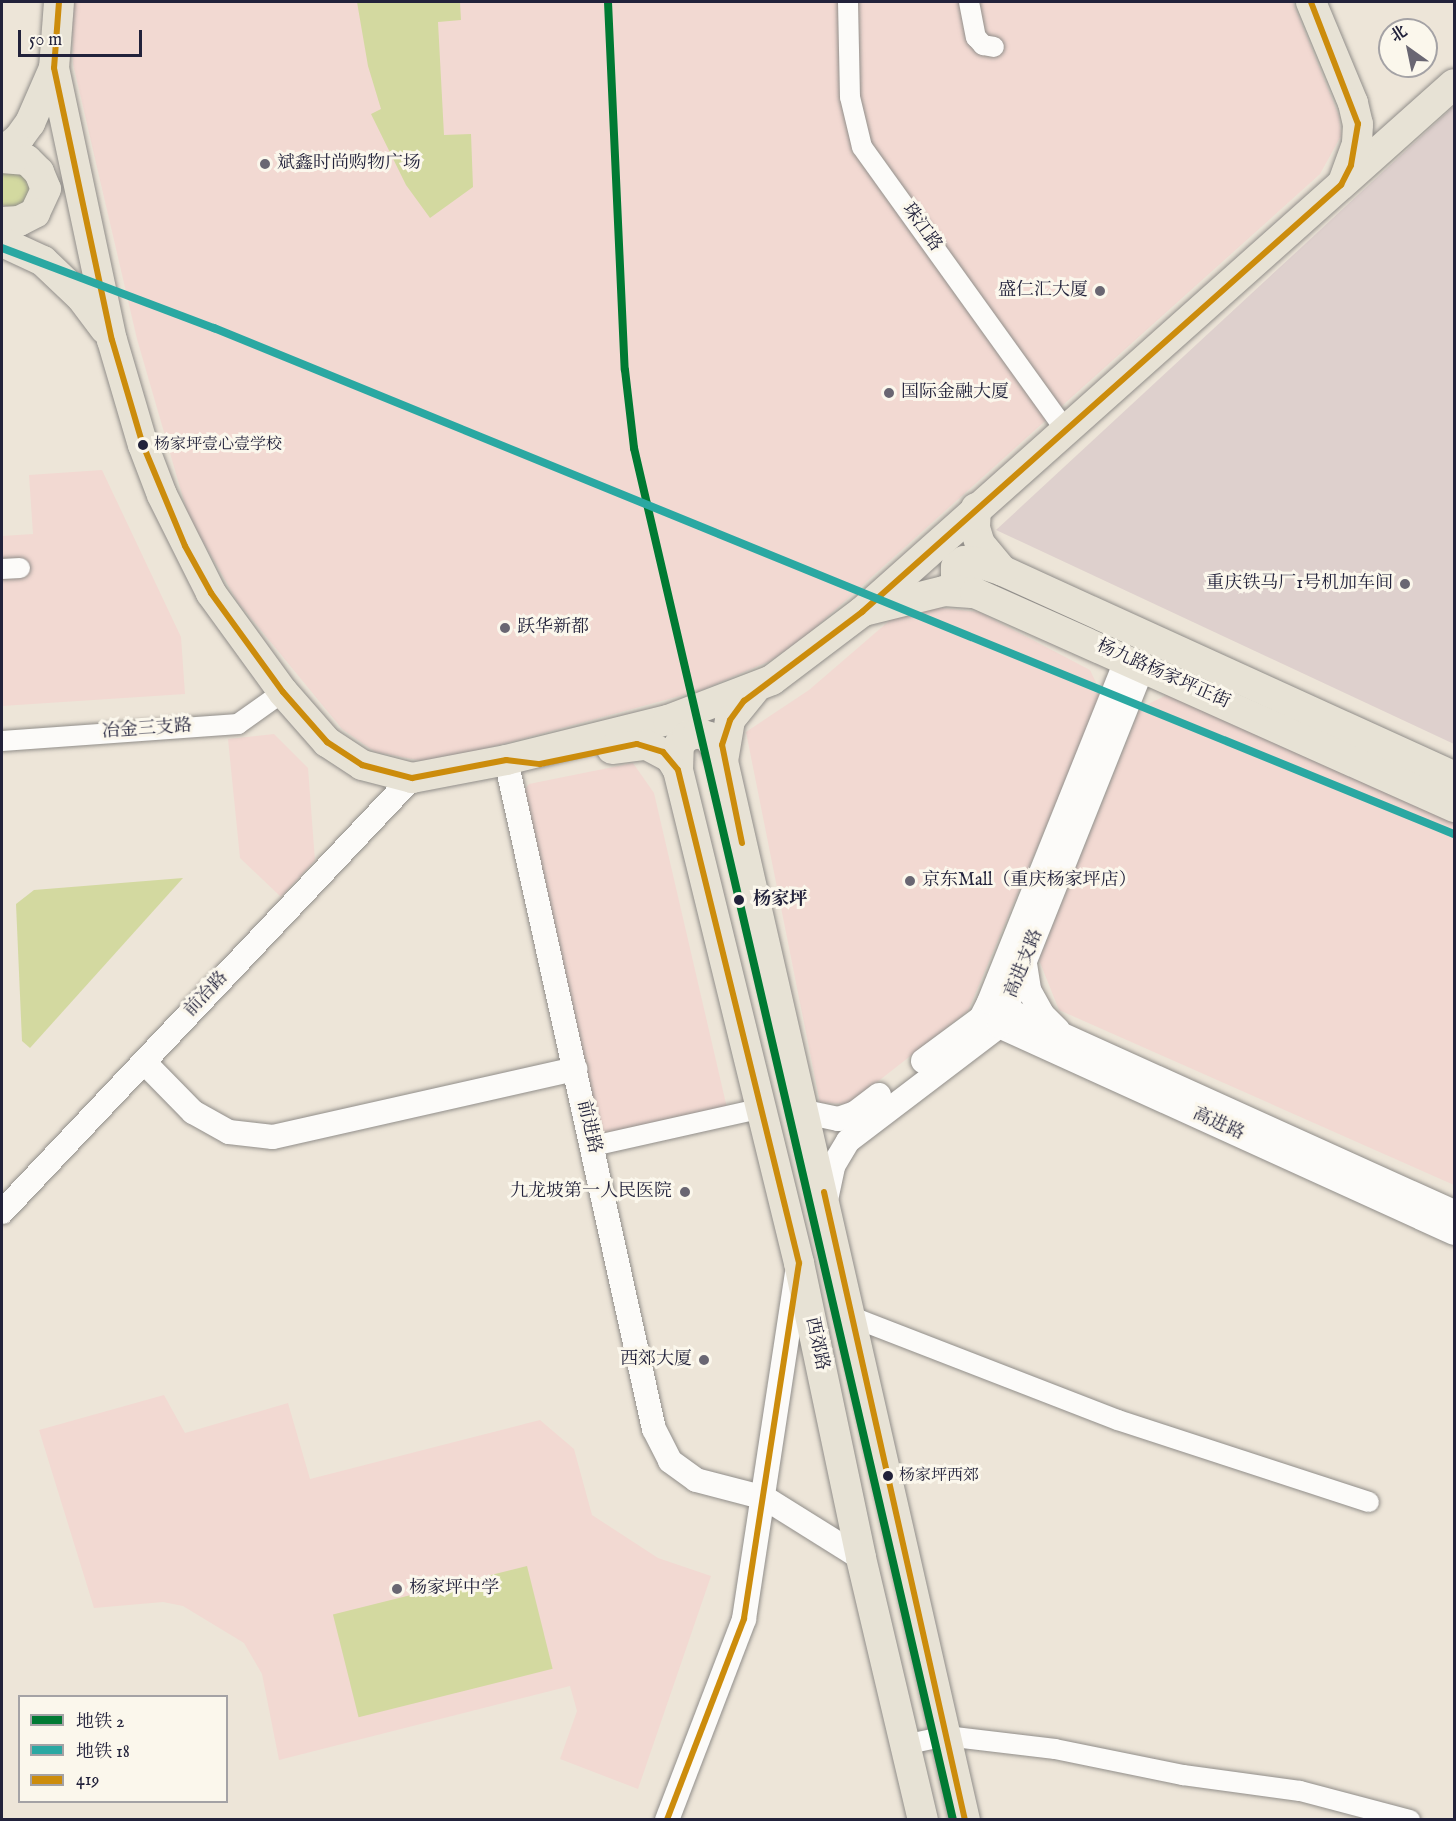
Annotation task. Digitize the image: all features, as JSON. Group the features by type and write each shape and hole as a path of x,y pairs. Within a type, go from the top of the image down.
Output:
{"main road":[{"path":"59,2 54,68 112,340 143,445 185,546 211,593 284,692 336,748 362,765 412,778 506,760 668,720 755,690"},
{"path":"1311,2 1353,103 1358,124 1354,155 1341,185"},
{"path":"2,152 30,123 54,68"},
{"path":"723,761 730,720 755,690 862,612 976,508 1455,84"},
{"path":"2,158 27,160 39,172 45,189 35,213 19,221 2,222"},
{"path":"2,242 43,261 81,297 112,340"},
{"name":"杨九路杨家坪正街","path":"976,508 975,528 980,544 1003,571 1455,777"},
{"path":"975,593 956,577 956,567 964,561 976,562 1003,571"},
{"name":"杨九路杨家坪正街","path":"862,612 944,591 975,593 1455,807"},
{"path":"678,770 679,745 687,736 698,733 709,737 723,761 826,1200 965,1820"},
{"path":"506,760 540,765 637,744 663,752 678,770"},
{"name":"西郊路","path":"678,770 763,1108 799,1263 861,1558 923,1820"}],"street":[{"name":"珠江路","path":"848,2 850,97 862,147 1065,429"},
{"path":"969,2 976,38 983,45 994,47"},
{"name":"高进支路","path":"994,1014 1025,964 1135,663"},
{"name":"高进支路","path":"994,1014 1135,663"},
{"name":"冶金三支路","path":"2,741 238,724 284,692"},
{"name":"前进路","path":"506,760 654,1430 670,1461 696,1480 765,1498 861,1558"},
{"name":"前冶路","path":"2,1212 412,778"},
{"path":"1025,964 1029,990 1043,1015 1064,1036"},
{"path":"805,1113 838,1119 855,1113 994,1014"},
{"path":"826,1200 833,1166 848,1141 994,1014"},
{"name":"高进路","path":"994,1014 1064,1036 1455,1212"},
{"name":"高进路","path":"994,1014 1455,1233"},
{"path":"144,1062 193,1112 229,1132 273,1137 575,1069"},
{"path":"593,1146 763,1108"},
{"path":"667,1820 744,1620 765,1498 799,1263"},
{"path":"852,1317 1118,1420 1369,1502"},
{"path":"904,1744 946,1736 1055,1749 1183,1775 1300,1791 1410,1820"}],"shaded area":[{"path":"72,2 1293,2 1339,116 1341,136 1320,174 806,636 770,661 702,690 433,763 375,752 342,729 237,601 188,515 137,339 73,64"},
{"path":"1454,106 1454,744 996,530"},
{"path":"102,470 181,637 185,694 2,706 2,536 33,534 29,475"},
{"name":"京东Mall（重庆杨家坪店）","path":"914,605 979,612 1090,670 1102,695 968,1011 849,1104 820,1103 746,732 809,690 896,615"},
{"path":"1171,693 1454,822 1454,1185 1059,1010 1039,960 1140,708"},
{"path":"274,734 308,768 315,861 281,897 240,858 228,739"},
{"path":"633,763 654,793 727,1108 596,1138 521,794 529,784"},
{"name":"杨家坪中学","path":"164,1395 185,1433 288,1403 310,1479 540,1420 574,1449 592,1515 658,1558 711,1576 638,1789 560,1759 577,1711 570,1686 279,1760 262,1674 244,1643 183,1606 163,1602 94,1608 39,1430"}],"green space":[{"path":"357,2 460,2 461,20 438,22 444,135 471,134 473,187 430,218 406,185 371,114 381,109 368,66"},
{"path":"17,163 36,197 13,208 2,205 2,167"},
{"path":"183,878 30,1048 22,1041 16,904 34,890"},
{"path":"527,1566 553,1669 359,1717 333,1614"}],"metro line":[{"name":"2","path":"608,2 625,370 634,448 953,1820"},
{"name":"18","path":"2,248 214,328 1454,834"}],"transit line":[{"name":"419","path":"59,2 54,68 112,340 143,445 185,546 211,593 283,692 327,742 362,765 412,778 506,760 540,764 637,744 663,752 678,770 799,1263 744,1619 667,1820"},
{"name":"419","path":"742,843 722,745 730,720 744,701 862,612 1341,185 1351,165 1358,124 1311,2"},
{"name":"419","path":"824,1192 965,1820"}],"place":[{"name":"斌鑫时尚购物广场","path":"265,164"},
{"name":"盛仁汇大厦","path":"1100,291"},
{"name":"国际金融大厦","path":"889,393"},
{"name":"杨家坪壹心壹学校","path":"143,445"},
{"name":"重庆铁马厂1号机加车间","path":"1405,584"},
{"name":"跃华新都","path":"505,628"},
{"name":"京东Mall（重庆杨家坪店）","path":"910,881"},
{"name":"杨家坪","path":"739,900"},
{"name":"九龙坡第一人民医院","path":"685,1192"},
{"name":"西郊大厦","path":"704,1360"},
{"name":"杨家坪西郊","path":"888,1476"},
{"name":"杨家坪中学","path":"397,1589"}]}
